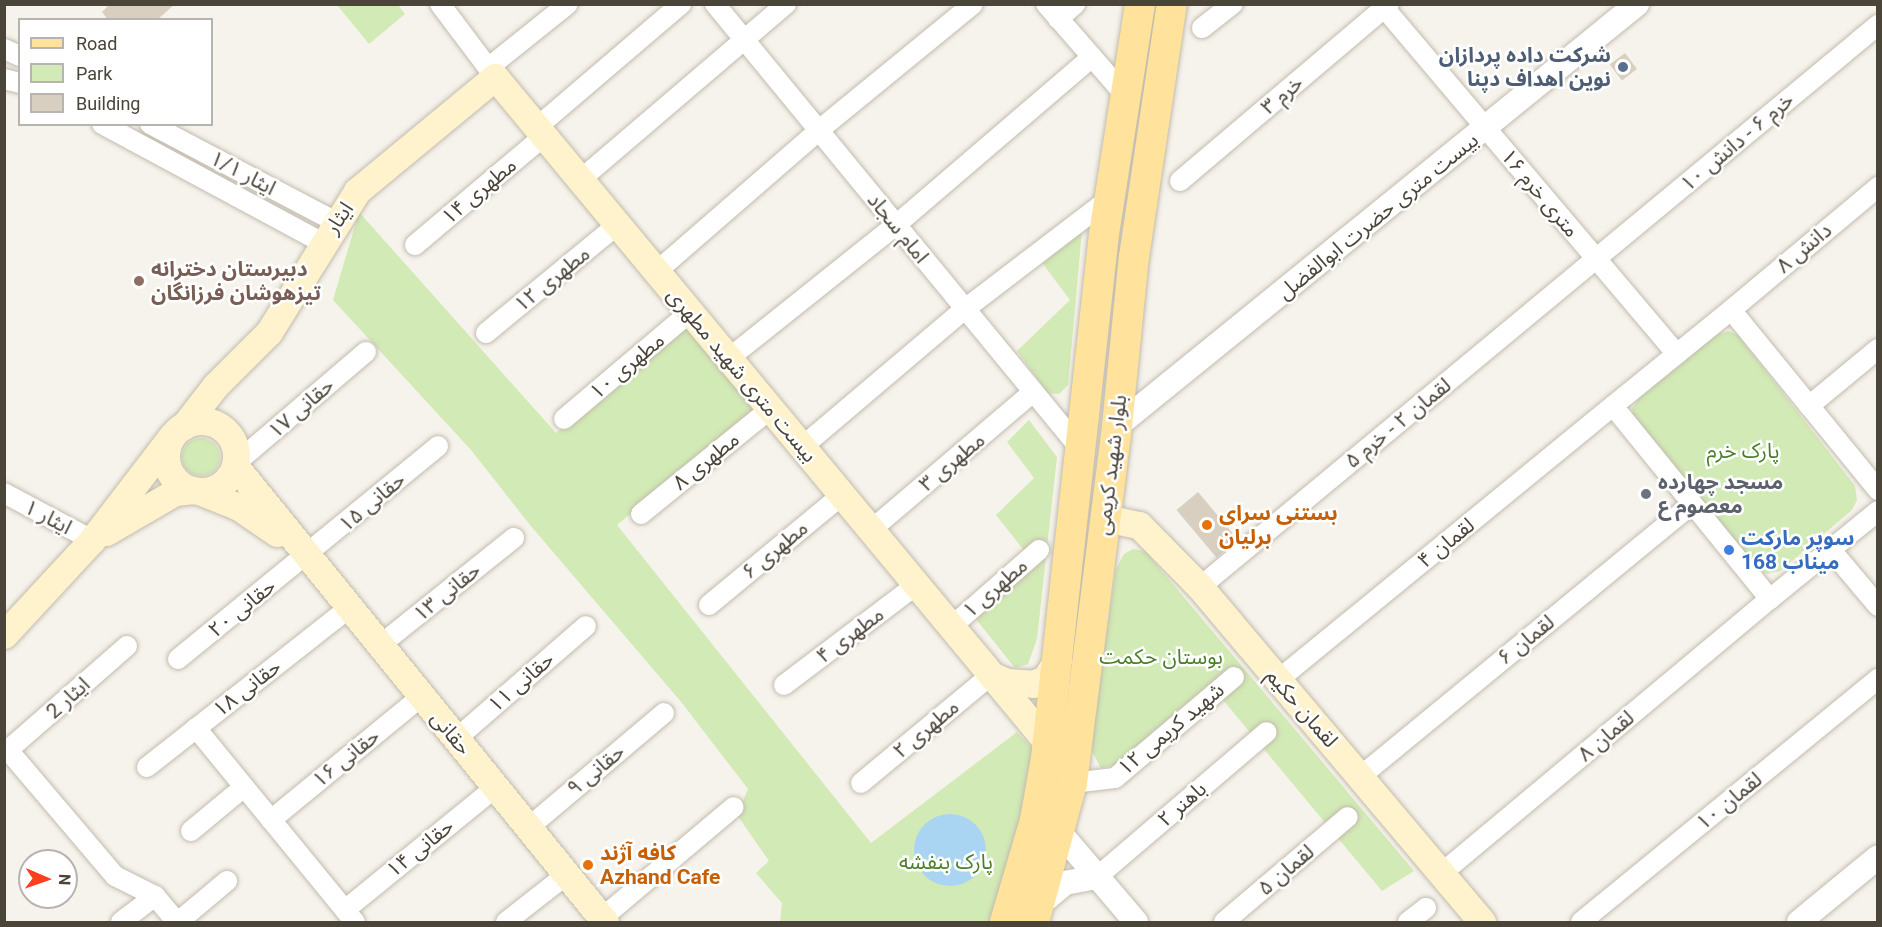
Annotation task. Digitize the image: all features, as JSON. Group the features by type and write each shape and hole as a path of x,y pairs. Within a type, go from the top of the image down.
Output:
{"main road":[{"name":"بلوار شهید کریمی","path":"1005,922 1035,820 1048,743 1110,198 1140,4"},
{"name":"بلوار شهید کریمی","path":"1037,913 1061,834 1072,783 1117,426 1134,257 1172,4"},
{"name":"بیست متری شهید مطهری","path":"491,73 1048,743"},
{"name":"ایثار","path":"178,431 215,386 269,332 329,232 357,191 491,73"},
{"path":"92,540 175,492 220,486 236,465 230,435 215,423 208,408 215,386"},
{"path":"4,635 92,540 178,431 195,421 215,423"},
{"path":"178,431 166,454 170,472 182,486 238,507 301,551"},
{"name":"حقانی","path":"236,465 301,551 604,920"},
{"name":"لقمان حکیم","path":"1105,518 1139,525 1200,587 1482,922"},
{"path":"991,675 1007,682 1033,684 1045,679 1058,659"}],"street":[{"name":"بیست متری شهید مطهری","path":"440,4 491,73"},
{"path":"491,73 568,4"},
{"name":"مطهری ۱۴","path":"415,245 681,4"},
{"name":"امام سجاد","path":"715,4 1082,451"},
{"path":"580,180 786,4"},
{"path":"656,272 818,130 973,4"},
{"path":"1075,4 1052,12 1126,96"},
{"path":"1202,28 1233,4"},
{"name":"بیست متری حضرت ابوالفضل","path":"1117,426 1637,4"},
{"name":"۱۶ متری خرم","path":"1385,6 1677,354"},
{"name":"خرم ۳","path":"1180,181 1385,6"},
{"name":"خرم ۶ - دانش ۱۰","path":"1597,260 1878,25"},
{"path":"4,49 18,56"},
{"path":"728,359 896,225 1092,57"},
{"path":"106,126 329,232"},
{"name":"ایثار ۱/۱","path":"153,126 329,232"},
{"name":"دانش ۸","path":"1677,354 1878,187"},
{"path":"802,447 965,309 1110,198"},
{"name":"مطهری ۱۲","path":"486,333 618,225"},
{"name":"لقمان ۲ - خرم ۵","path":"1200,587 1597,260"},
{"path":"1731,310 1878,490"},
{"name":"مطهری ۱۰","path":"564,419 690,312"},
{"path":"1809,406 1878,349"},
{"name":"حقانی ۱۷","path":"236,465 366,352"},
{"name":"لقمان ۴","path":"1278,680 1677,354"},
{"name":"مطهری ۳","path":"871,530 1033,392"},
{"path":"1613,406 1770,599"},
{"name":"مطهری ۸","path":"641,514 770,409"},
{"name":"حقانی ۱۵","path":"301,551 438,446"},
{"name":"ایثار ۱","path":"4,494 92,540"},
{"name":"مطهری ۶","path":"709,605 842,495"},
{"name":"لقمان ۶","path":"1361,776 1692,504"},
{"name":"لقمان ۸","path":"1442,873 1878,511"},
{"name":"حقانی ۱۳","path":"379,646 514,538"},
{"path":"1831,549 1878,606"},
{"name":"مطهری ۱","path":"951,627 1039,550"},
{"name":"حقانی ۲۰","path":"178,659 301,551"},
{"name":"مطهری ۴","path":"784,685 916,585"},
{"name":"حقانی ۱۸","path":"147,767 348,609"},
{"name":"حقانی ۱۱","path":"456,739 586,626"},
{"name":"ایثار 2","path":"127,645 8,750 115,876 155,896"},
{"name":"مطهری ۲","path":"861,783 991,675"},
{"name":"شهید کریمی ۱۲","path":"1072,783 1115,778 1234,677"},
{"name":"لقمان ۱۰","path":"1581,922 1878,679"},
{"name":"حقانی ۱۶","path":"271,820 421,697"},
{"name":"حقانی ۹","path":"528,828 664,713"},
{"path":"196,728 350,916"},
{"name":"باهنر ۲","path":"1097,877 1267,732"},
{"path":"192,831 244,787"},
{"name":"حقانی ۱۴","path":"350,916 496,787"},
{"path":"604,920 734,807"},
{"name":"لقمان ۵","path":"1224,922 1348,817"},
{"path":"1061,834 1136,922"},
{"path":"1799,922 1878,857"},
{"path":"506,922 566,875"},
{"path":"1037,913 1065,883 1097,877"},
{"path":"121,922 155,896 177,922 226,881"},
{"path":"1408,922 1426,908"}],"green space":[{"path":"337,5 398,5 405,14 369,44"},
{"name":"پارک بنفشه","path":"359,212 556,433 686,323 758,408 617,525 871,843 1017,732 1037,753 993,922 780,922 782,903 756,873 769,861 737,815 748,789 682,703 530,525 471,450 333,300"},
{"path":"1082,231 1068,385 1059,394 1048,393 1017,351 1070,300 1040,260"},
{"name":"پارک خرم","path":"1729,331 1738,335 1855,486 1857,500 1852,510 1780,571 1767,574 1760,571 1633,416 1632,408 1641,396 1715,335"},
{"path":"1029,420 1057,457 1037,639 1028,664 1015,668 967,608 1027,554 996,515 1034,478 1007,442"},
{"path":"201,438 215,443 220,457 215,471 201,476 187,471 182,457 187,443"},
{"name":"بوستان حکمت","path":"1133,549 1145,551 1414,871 1382,891 1213,688 1120,764 1101,768 1090,748 1116,569 1124,554"}],"water":[{"path":"950,814 970,820 980,830 986,850 980,870 970,880 950,886 930,880 920,870 914,850 920,830 930,820"}],"building":[{"path":"110,4 175,4 159,18 106,18 102,12"},
{"name":"شرکت داده پردازان نوین اهداف دپنا","path":"1625,53 1637,69 1622,80 1610,64"},
{"name":"بستنی سرای برلیان","path":"1198,492 1238,539 1216,557 1177,510"}],"place":[{"name":"شرکت داده پردازان نوین اهداف دپنا","path":"1623,67"},
{"name":"دبیرستان دخترانه تیزهوشان فرزانگان","path":"139,281"},
{"name":"مسجد چهارده معصوم ع","path":"1646,494"},
{"name":"بستنی سرای برلیان","path":"1207,525"},
{"name":"سوپر مارکت میناب 168","path":"1729,550"},
{"name":"کافه آژند Azhand Cafe","path":"588,865"}]}
